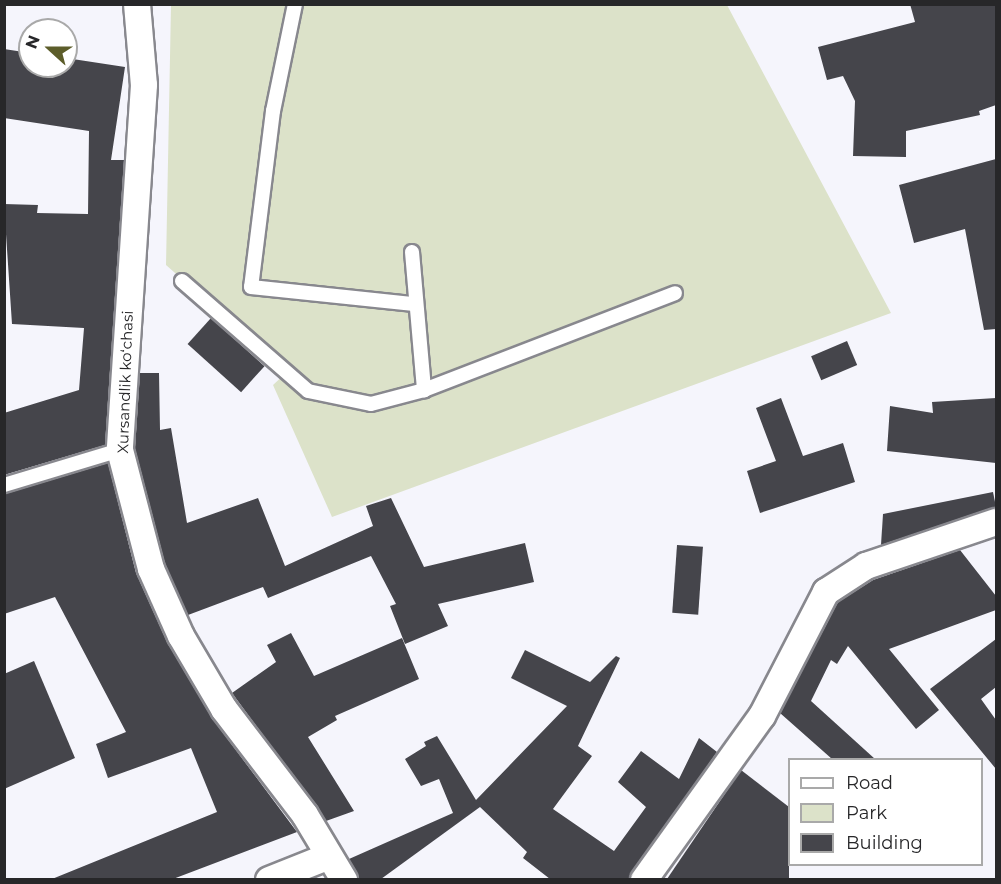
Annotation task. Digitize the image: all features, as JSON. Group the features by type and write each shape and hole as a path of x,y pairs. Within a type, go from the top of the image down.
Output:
{"street":[{"name":"Xursandlik koʻchasi","path":"137,4 144,85 120,450 151,569 181,636 224,709 305,815 327,857 344,879"},
{"path":"644,879 762,716 826,592 866,566 996,522"},
{"path":"269,879 327,857"}],"lane":[{"path":"295,4 273,111 251,287 414,304"},
{"path":"412,252 414,304 424,390"},
{"path":"182,280 308,391 371,404 424,390 675,293"},
{"path":"4,485 120,450"}],"green space":[{"path":"171,5 727,5 891,313 332,517 273,385 287,372 166,265"}],"building":[{"path":"910,4 996,4 996,105 979,111 980,115 906,131 906,157 853,156 855,101 843,76 827,80 818,47 915,22"},
{"path":"4,49 18,51 18,78 78,78 78,60 125,67 111,160 124,160 105,445 4,475 4,413 79,390 84,328 12,324 4,204 38,205 37,213 88,214 89,131 4,118"},
{"path":"996,159 996,329 984,330 965,229 914,243 899,185"},
{"path":"211,318 265,366 241,392 188,344"},
{"path":"847,341 857,365 821,380 811,356"},
{"path":"140,373 159,373 160,430 171,428 187,523 258,498 285,566 373,526 366,506 391,498 424,567 525,543 534,582 438,604 448,626 405,644 390,606 396,604 371,556 268,598 263,587 188,615 165,564 135,449"},
{"path":"781,398 803,456 843,443 855,482 760,513 747,471 776,461 756,408"},
{"path":"996,398 996,463 887,451 890,406 933,413 932,402"},
{"path":"108,463 136,573 167,642 212,718 297,832 173,879 52,879 217,812 191,748 108,778 96,744 126,732 55,597 4,614 4,494"},
{"path":"993,492 996,507 881,545 883,514"},
{"path":"677,545 703,547 698,615 672,613"},
{"path":"960,550 996,596 996,610 889,649 939,710 916,729 848,646 837,664 831,660 811,701 874,758 831,758 780,713 838,602 873,580"},
{"path":"291,633 314,676 402,638 419,679 335,716 337,720 308,737 354,811 326,821 232,693 276,662 267,645"},
{"path":"996,639 996,687 981,699 996,720 996,769 930,689"},
{"path":"525,650 590,682 616,656 620,658 578,746 592,756 553,809 614,851 646,807 618,782 641,751 679,779 699,738 717,752 629,879 550,879 523,858 527,852 480,807 381,879 359,879 349,859 453,813 439,779 421,786 405,759 426,746 424,742 437,736 476,800 567,706 511,678"},
{"path":"34,661 75,758 4,789 4,674"},
{"path":"741,770 788,806 789,879 667,879"}]}
